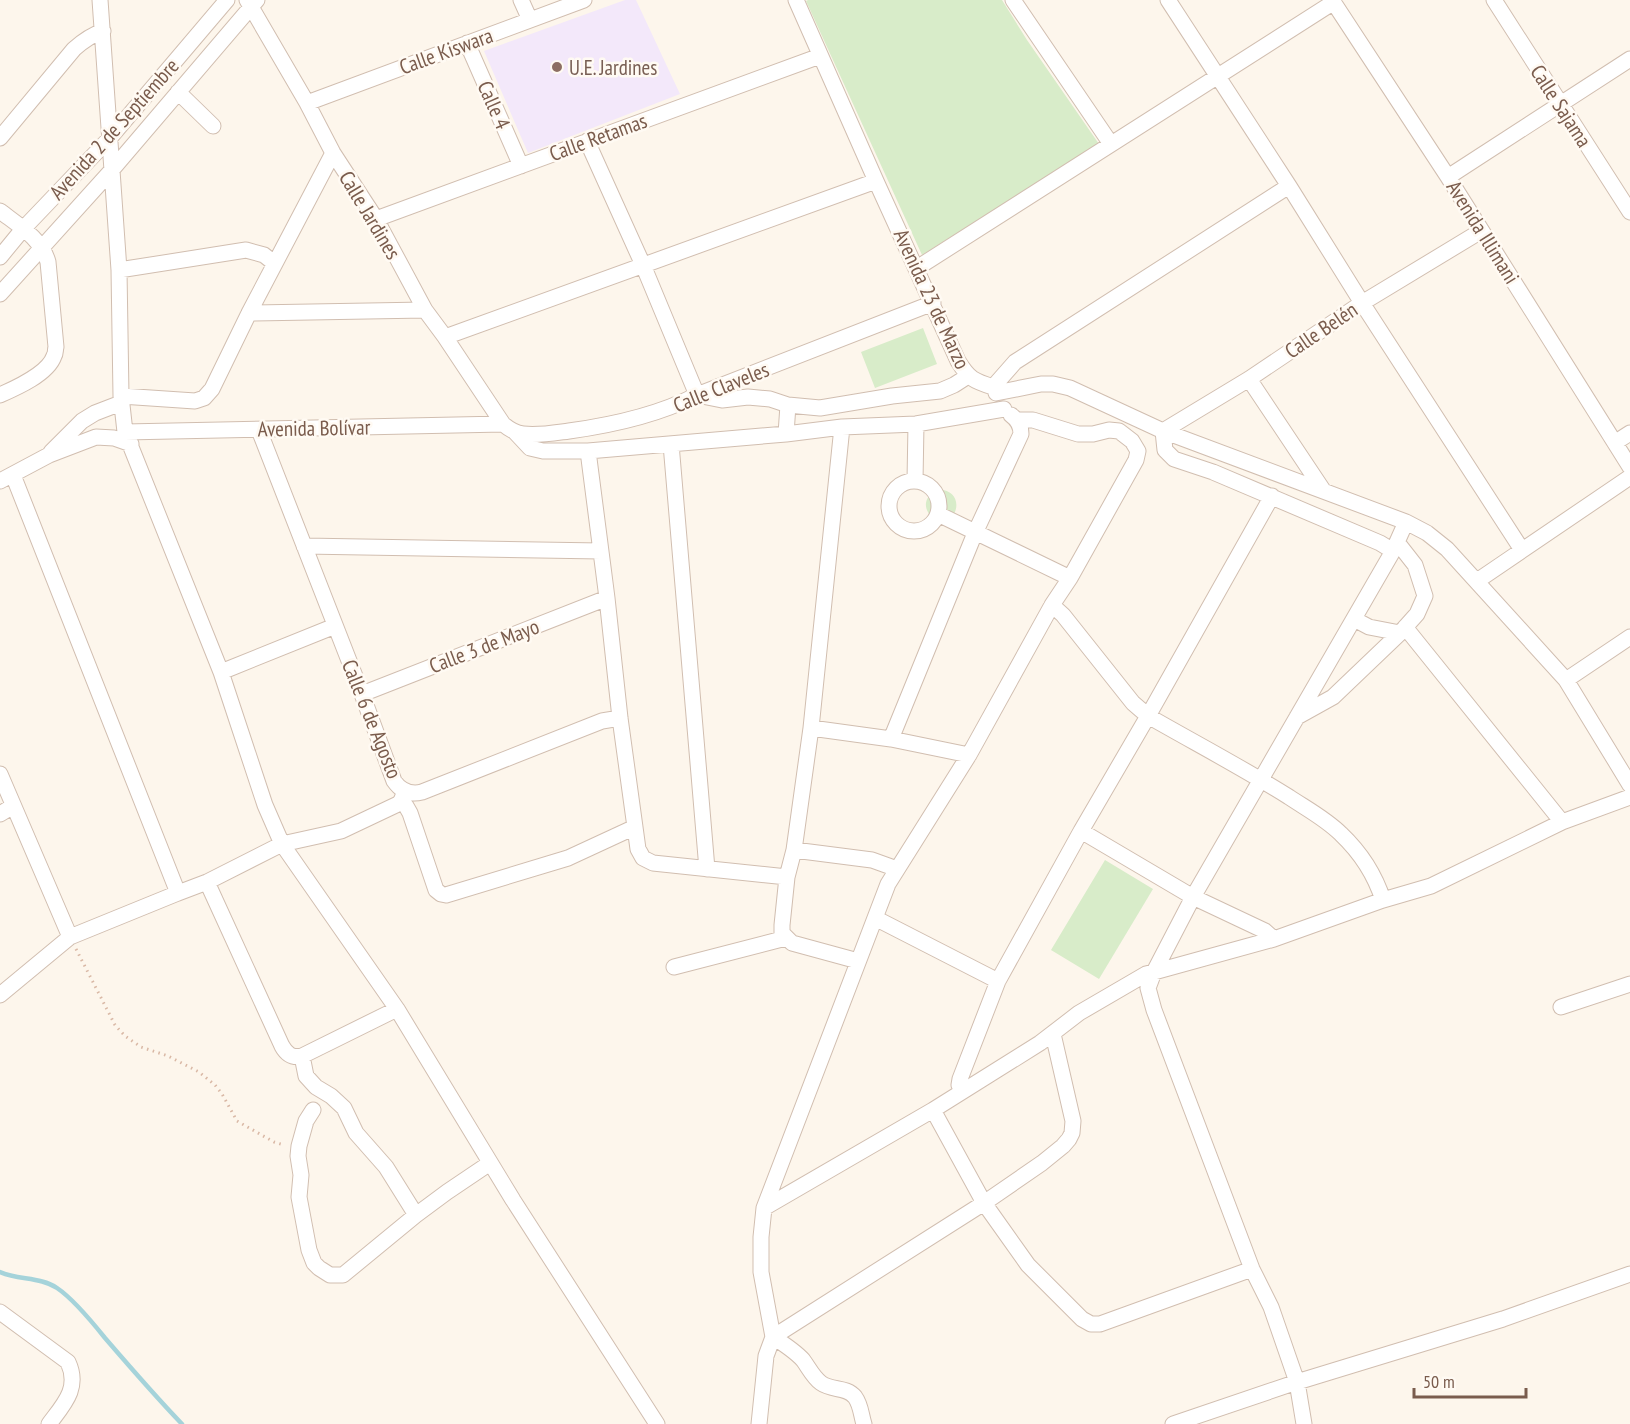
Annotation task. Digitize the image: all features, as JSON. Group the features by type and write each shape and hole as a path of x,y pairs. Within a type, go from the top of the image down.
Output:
{"street":[{"path":"100,0 119,270 121,399 128,438 221,672 265,805 282,844 397,1010 490,1163 657,1424"},
{"name":"Avenida 2 de Septiembre","path":"0,257 23,229 109,139 227,0"},
{"path":"520,0 530,20"},
{"name":"Calle Kiswara","path":"308,103 584,0"},
{"name":"Avenida 23 de Marzo","path":"796,0 958,362 972,380 994,390 1015,362 1289,186"},
{"path":"1013,0 1111,144"},
{"path":"1168,0 1522,550"},
{"name":"Calle Sajama","path":"1494,0 1630,212"},
{"path":"917,268 1333,1"},
{"name":"Avenida Illimani","path":"1333,1 1448,177 1630,467"},
{"path":"0,294 111,171 251,3"},
{"name":"Calle Jardines","path":"251,3 308,103 333,153 376,219 425,310 509,428 530,448 543,451 588,451 842,427 916,424 1004,409"},
{"path":"0,138 74,49 93,34 103,31"},
{"name":"Calle 4","path":"467,43 521,166"},
{"name":"Calle Retamas","path":"376,219 820,56"},
{"path":"1448,177 1630,59"},
{"path":"178,92 213,126"},
{"path":"587,141 698,395 722,400 748,397 770,399 788,405 820,408 940,391 968,376"},
{"path":"178,893 6,478 49,454 82,421 121,399 195,401 204,398 212,389 274,263 333,153"},
{"path":"445,337 876,181"},
{"path":"0,211 42,246 48,262 56,347 55,356 40,374 0,395"},
{"name":"Calle Belén","path":"1162,431 1249,379 1362,303 1481,231"},
{"path":"119,270 246,250 264,255 274,263"},
{"name":"Calle Claveles","path":"509,428 522,434 540,434 605,426 676,406 698,395 933,303"},
{"path":"249,313 425,310"},
{"path":"1249,379 1323,490"},
{"path":"891,739 975,533 1021,434 1017,420 1004,409 994,390 1041,384 1070,388 1162,431 1323,490 1406,522 1427,533 1447,549 1566,680 1630,785"},
{"path":"786,434 788,405"},
{"path":"759,1424 766,1356 773,1337 761,1272 764,1208 888,884 969,755 1136,460 1138,451 1132,441 1119,431 1078,434 1033,420 1017,420"},
{"path":"915,481 916,424"},
{"path":"842,427 811,728 794,850 787,877 782,933 792,943 858,961"},
{"name":"Avenida Bolívar","path":"49,454 96,437 128,438 185,429 509,428"},
{"name":"Calle 6 de Agosto","path":"258,430 394,781 401,789 403,796 422,792 602,721 620,718"},
{"path":"1162,431 1166,450 1174,459 1213,472 1380,543 1395,547 1415,565 1425,596 1417,614 1334,696 1297,717"},
{"path":"1616,442 1630,433"},
{"path":"671,444 707,869"},
{"path":"588,451 620,718 640,854 647,861 787,877"},
{"path":"1477,581 1630,477"},
{"path":"915,481 929,486 938,499 938,514 928,527 920,531 903,529 891,517 889,509 889,500 898,486 915,481"},
{"path":"962,1091 959,1085 960,1079 998,981 1272,496"},
{"path":"938,514 1070,578"},
{"path":"1304,1424 1297,1382 1271,1307 1252,1269 1154,1010 1148,988 1193,897 1395,547 1406,522"},
{"path":"304,546 601,552"},
{"name":"Calle 3 de Mayo","path":"362,694 607,598"},
{"path":"1052,605 1063,615 1133,703 1148,716 1262,780 1340,833 1354,847 1371,871 1383,900"},
{"path":"1354,619 1369,627 1402,630 1562,822"},
{"path":"221,672 335,626"},
{"path":"1566,680 1630,637"},
{"path":"811,728 891,739 969,755"},
{"path":"0,774 6,810 70,937"},
{"path":"403,796 436,890 446,895 568,858 635,827"},
{"path":"0,995 70,937 207,882 282,844 341,831 395,806 403,796"},
{"path":"764,1208 933,1110 1053,1034 1079,1013 1146,974 1274,939 1383,900 1431,886 1562,822 1630,797"},
{"path":"1081,831 1193,897 1265,931 1274,939"},
{"path":"794,850 872,860 897,869"},
{"path":"207,882 285,1051 294,1057 302,1056 397,1010"},
{"path":"875,918 998,981"},
{"path":"674,968 786,938"},
{"path":"1560,1007 1630,984"},
{"path":"773,1337 984,1203 1042,1163 1066,1143 1072,1133 1073,1121 1053,1034"},
{"path":"302,1056 306,1076 316,1087 331,1096 344,1108 356,1133 386,1167 416,1215"},
{"path":"313,1110 306,1121 299,1146 301,1175 299,1197 309,1250 314,1263 324,1272 337,1276 343,1275 416,1215 490,1163"},
{"path":"933,1110 984,1203 1028,1265 1069,1307 1091,1324 1100,1324 1252,1269"},
{"path":"1173,1424 1297,1382 1503,1318 1630,1274"},
{"path":"1,1314 68,1362 73,1372 73,1382 66,1400 49,1424"},
{"path":"773,1337 793,1350 814,1377 824,1385 846,1390 854,1396 864,1424"}],"path":[{"path":"70,937 115,1025 125,1036 141,1047 168,1056 207,1077 222,1094 237,1121 274,1142 299,1146"}],"shaded area":[{"path":"625,0 636,0 680,94 528,153 484,51"}],"green space":[{"path":"1002,0 1099,144 922,255 806,1"},
{"path":"923,328 937,364 875,388 861,352"},
{"path":"937,490 948,492 955,498 956,507 952,517 933,518 927,511 927,499"},
{"path":"1105,860 1153,889 1099,979 1051,950"}],"waterway":[{"path":"0,1272 51,1284 63,1292 182,1424"}],"place":[{"name":"U.E. Jardines","path":"557,67"}]}
